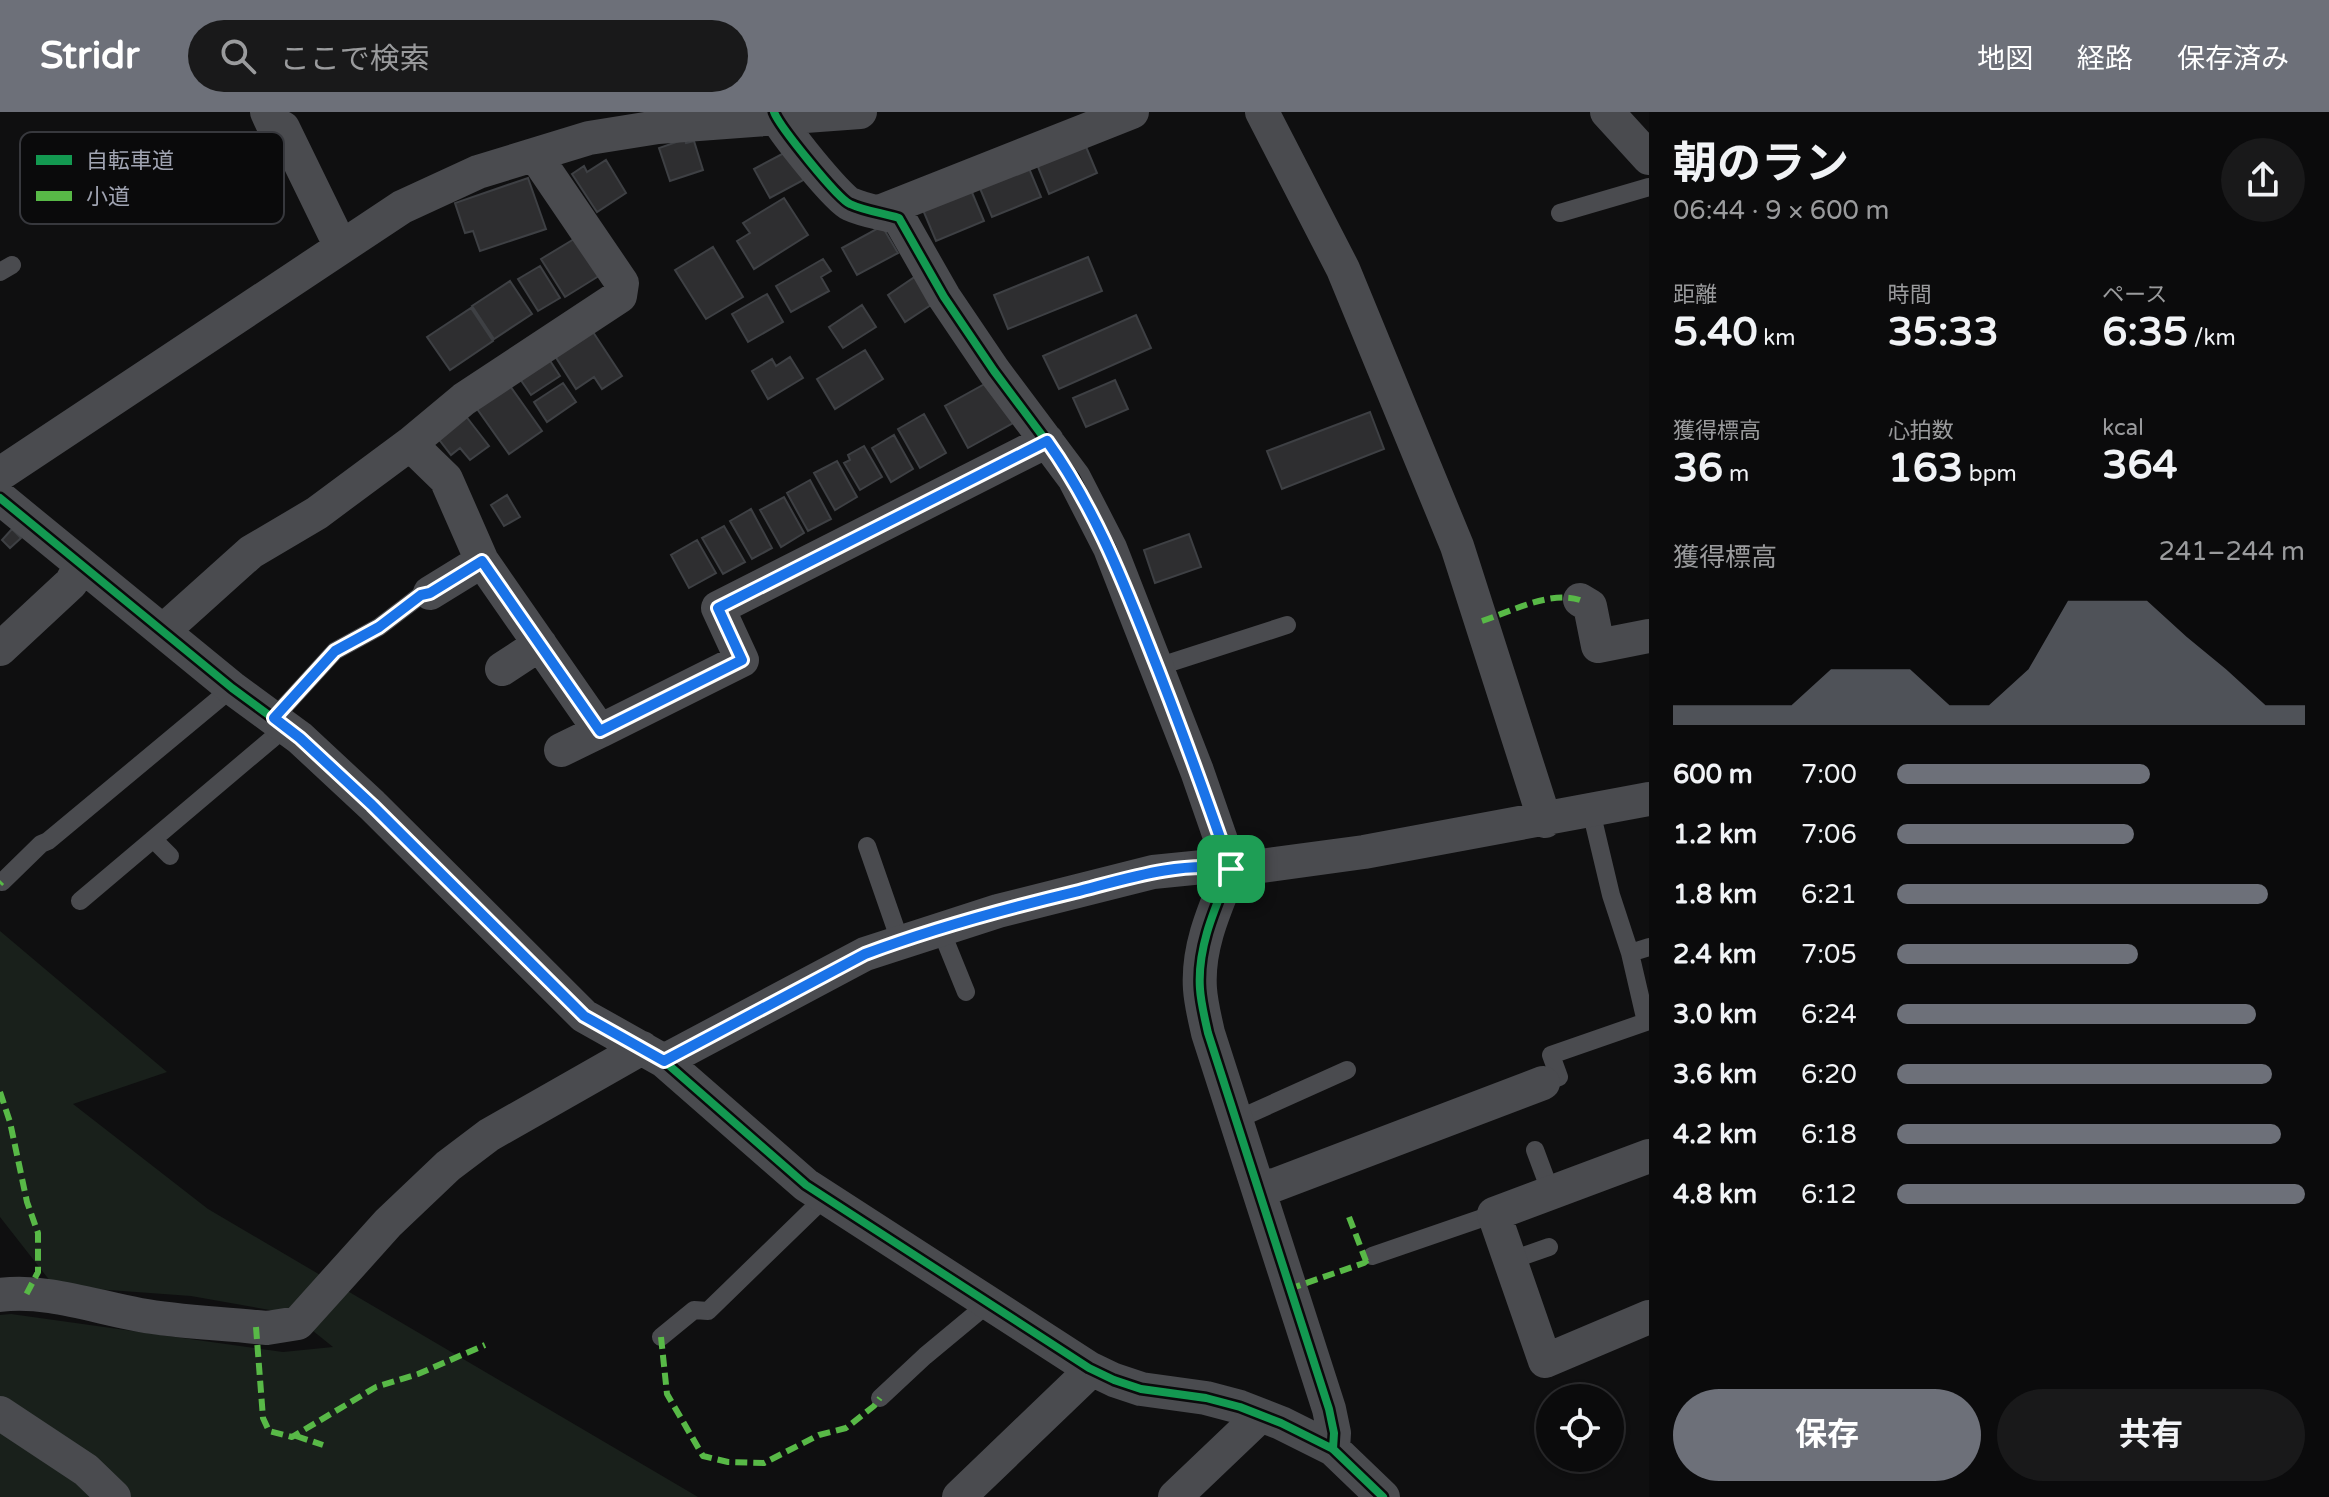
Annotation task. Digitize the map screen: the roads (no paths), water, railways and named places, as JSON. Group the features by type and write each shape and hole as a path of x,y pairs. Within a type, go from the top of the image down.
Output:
{"street":[{"path":"267,112 272,123 283,128 341,247"},
{"path":"0,474 402,207 478,172 589,138 658,127 860,112"},
{"path":"879,212 1132,112"},
{"path":"1262,112 1343,269 1457,546 1545,821"},
{"path":"1607,112 1649,158"},
{"path":"776,116 847,204 899,218 944,297 994,371 1074,478 1110,548 1231,869 1211,918 1202,955 1200,989 1208,1033 1329,1409 1334,1433 1333,1449"},
{"path":"163,631 251,552 317,513 410,444 464,399 620,296 622,283 535,155"},
{"path":"561,750 742,660 718,608 1047,441"},
{"path":"410,444 446,479 482,561 600,731"},
{"path":"0,498 232,688 280,723 372,805 584,1016 653,1054 806,1185 1089,1368 1141,1389 1206,1398 1281,1423 1333,1449 1383,1497"},
{"path":"430,593 482,561"},
{"path":"0,649 71,583 81,565"},
{"path":"1580,600 1590,606 1598,646 1649,636"},
{"path":"502,669 540,644"},
{"path":"0,1295 65,1299 142,1315 256,1327 298,1323 388,1223 448,1166 489,1135 865,954 998,911 1153,872 1213,866 1231,869 1364,852 1545,821 1649,799"},
{"path":"1259,1191 1543,1083"},
{"path":"1649,1156 1494,1214 1545,1361 1649,1317"},
{"path":"961,1497 1084,1377 1089,1368"},
{"path":"0,1413 86,1470 114,1497"},
{"path":"1175,1497 1260,1416"}],"lane":[{"path":"1560,213 1649,187"},
{"path":"80,901 280,723 335,651 379,627 421,595 430,593"},
{"path":"1157,667 1287,625"},
{"path":"2,882 41,844 232,688"},
{"path":"1543,1083 1559,1077 1551,1055 1646,1022 1591,811"},
{"path":"153,839 170,856"},
{"path":"867,846 900,941"},
{"path":"940,928 966,992"},
{"path":"1630,953 1649,947"},
{"path":"1236,1120 1347,1070"},
{"path":"1535,1150 1551,1193"},
{"path":"661,1337 694,1310 708,1311 815,1207 822,1195"},
{"path":"1372,1256 1494,1214"},
{"path":"1509,1261 1549,1247"},
{"path":"880,1398 990,1302"}]}
